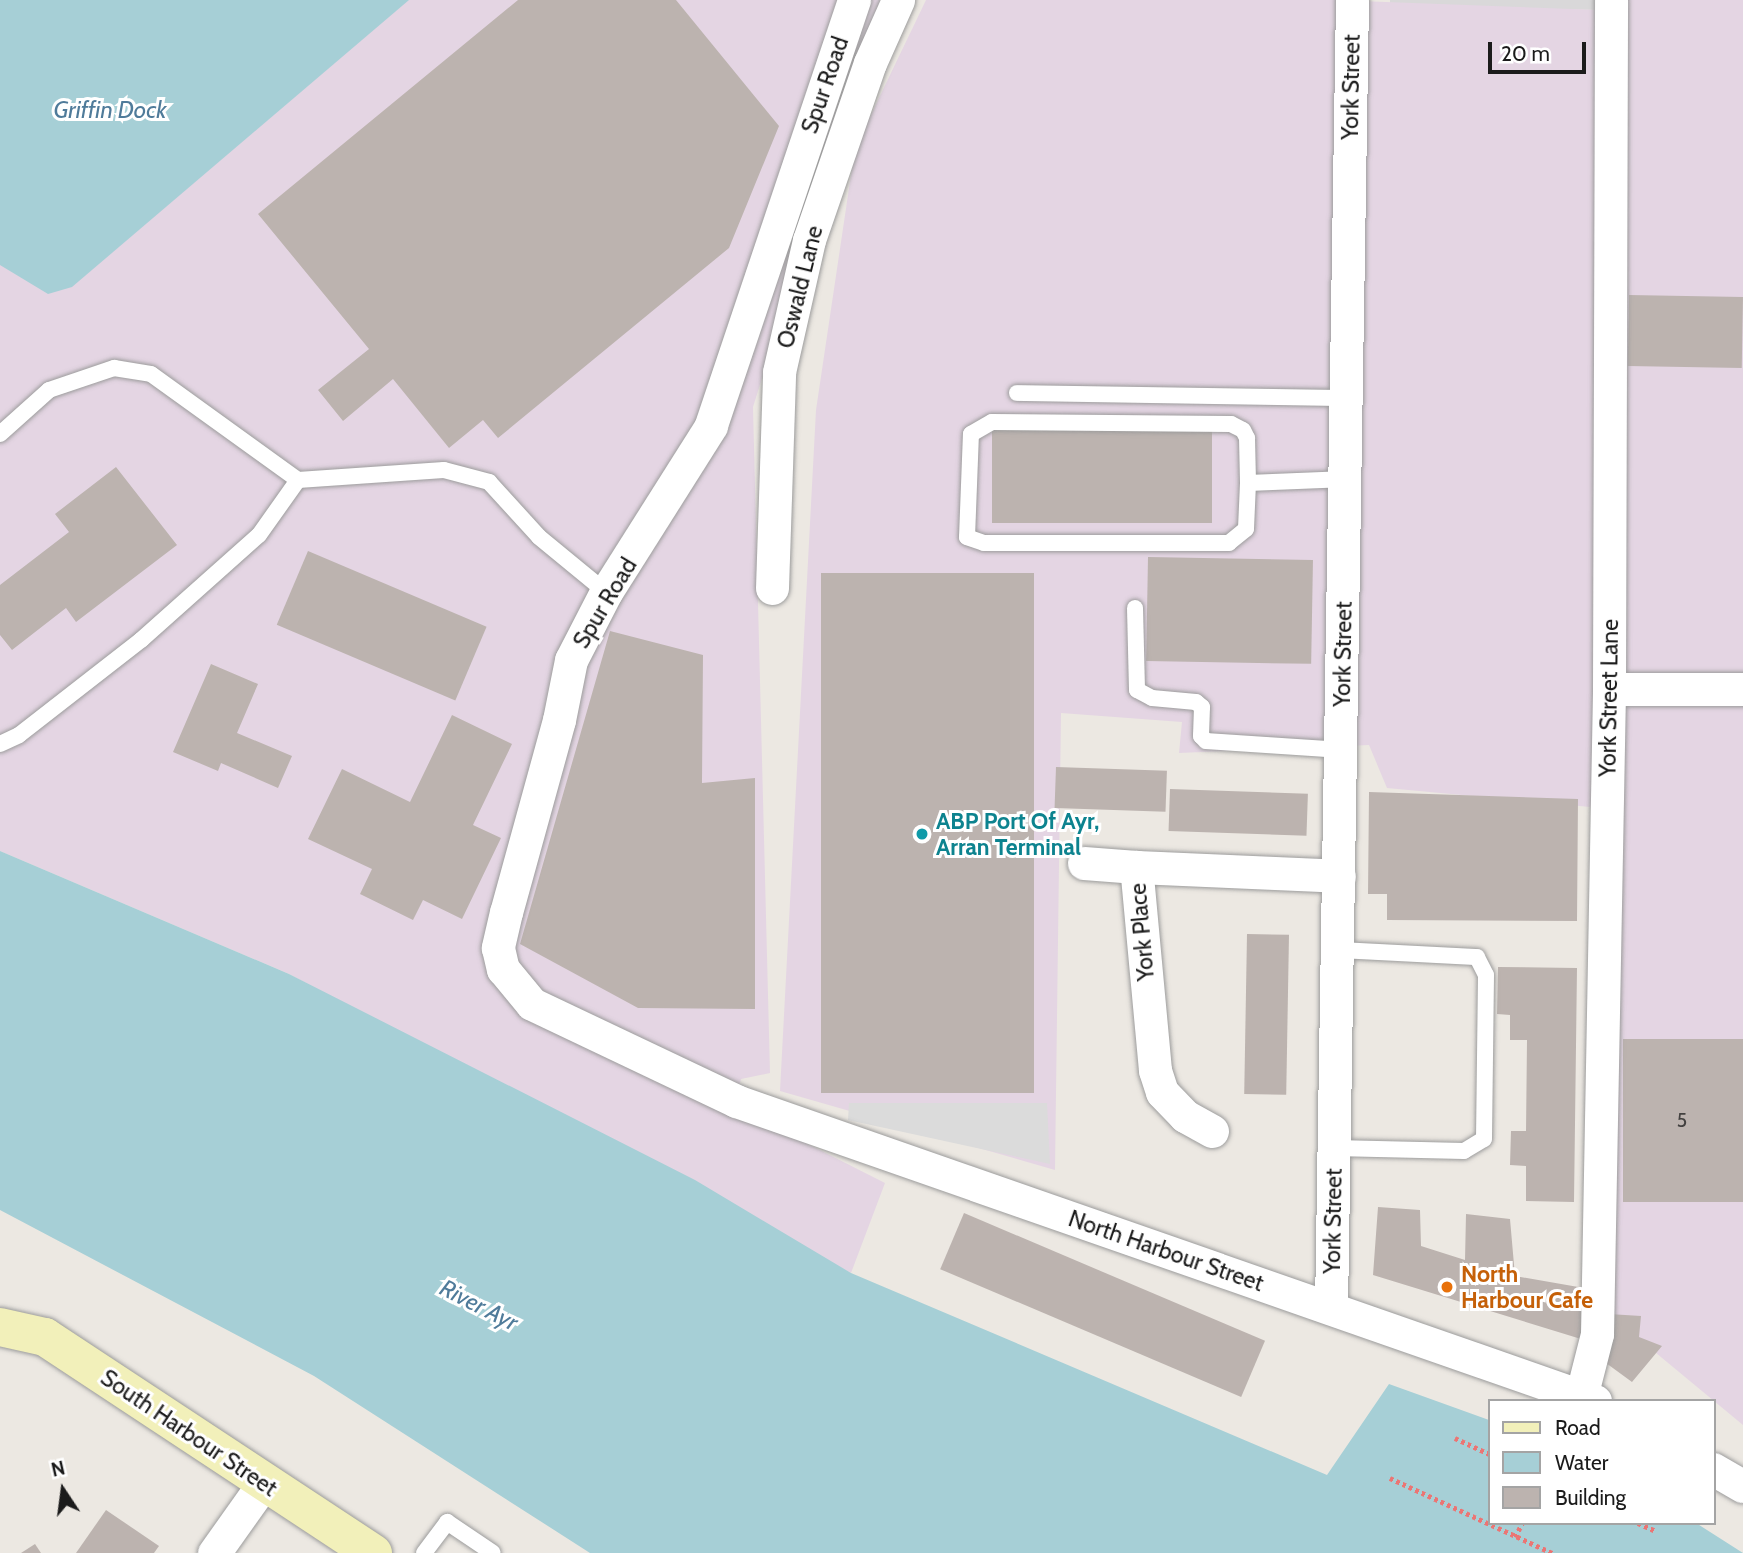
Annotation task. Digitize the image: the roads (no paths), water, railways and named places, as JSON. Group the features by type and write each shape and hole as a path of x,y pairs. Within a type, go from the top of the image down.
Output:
{"main road":[{"name":"South Harbour Street","path":"0,1327 45,1337 263,1484 373,1553"}],"street":[{"name":"Spur Road","path":"736,1101 532,1004 503,969 498,948 571,660 606,592 711,426 854,0"},
{"name":"Oswald Lane","path":"772,588 779,372 809,240 870,63 898,0"},
{"name":"York Street","path":"1331,1308 1347,479 1352,0"},
{"name":"York Street Lane","path":"1589,1397 1597,1334 1609,690 1611,0"},
{"path":"1609,690 1743,689"},
{"path":"1084,863 1136,867"},
{"name":"York Place","path":"1212,1131 1185,1116 1162,1092 1155,1070 1136,867 1339,876"},
{"name":"North Harbour Street","path":"736,1101 1589,1397"},
{"path":"1715,1470 1743,1486"},
{"path":"214,1553 263,1484"}],"lane":[{"path":"0,435 49,390 114,368 151,374 298,480 444,470 489,482 539,537 606,592"},
{"path":"1017,393 1348,398"},
{"path":"992,422 1231,424 1243,430 1247,438 1248,483 1246,529 1229,544 984,543 967,537 971,434 992,422"},
{"path":"1248,483 1347,479"},
{"path":"0,744 19,735 161,622 259,535 298,480"},
{"path":"1135,608 1137,690 1152,698 1196,702 1202,707 1201,736 1206,741 1342,750"},
{"path":"1334,1147 1464,1151 1484,1139 1486,975 1477,957 1338,950"},
{"path":"424,1553 447,1522 493,1553"}],"water":[{"name":"Griffin Dock","path":"0,0 409,0 72,287 48,294 0,265"},
{"name":"River Ayr","path":"0,851 289,974 695,1180 851,1273 1327,1475 1389,1384 1488,1420 1488,1525 1699,1525 1743,1553 590,1553 314,1376 0,1210"}],"place":[{"name":"ABP Port Of Ayr, Arran Terminal","path":"922,834"},
{"name":"North Harbour Cafe","path":"1447,1287"}]}
